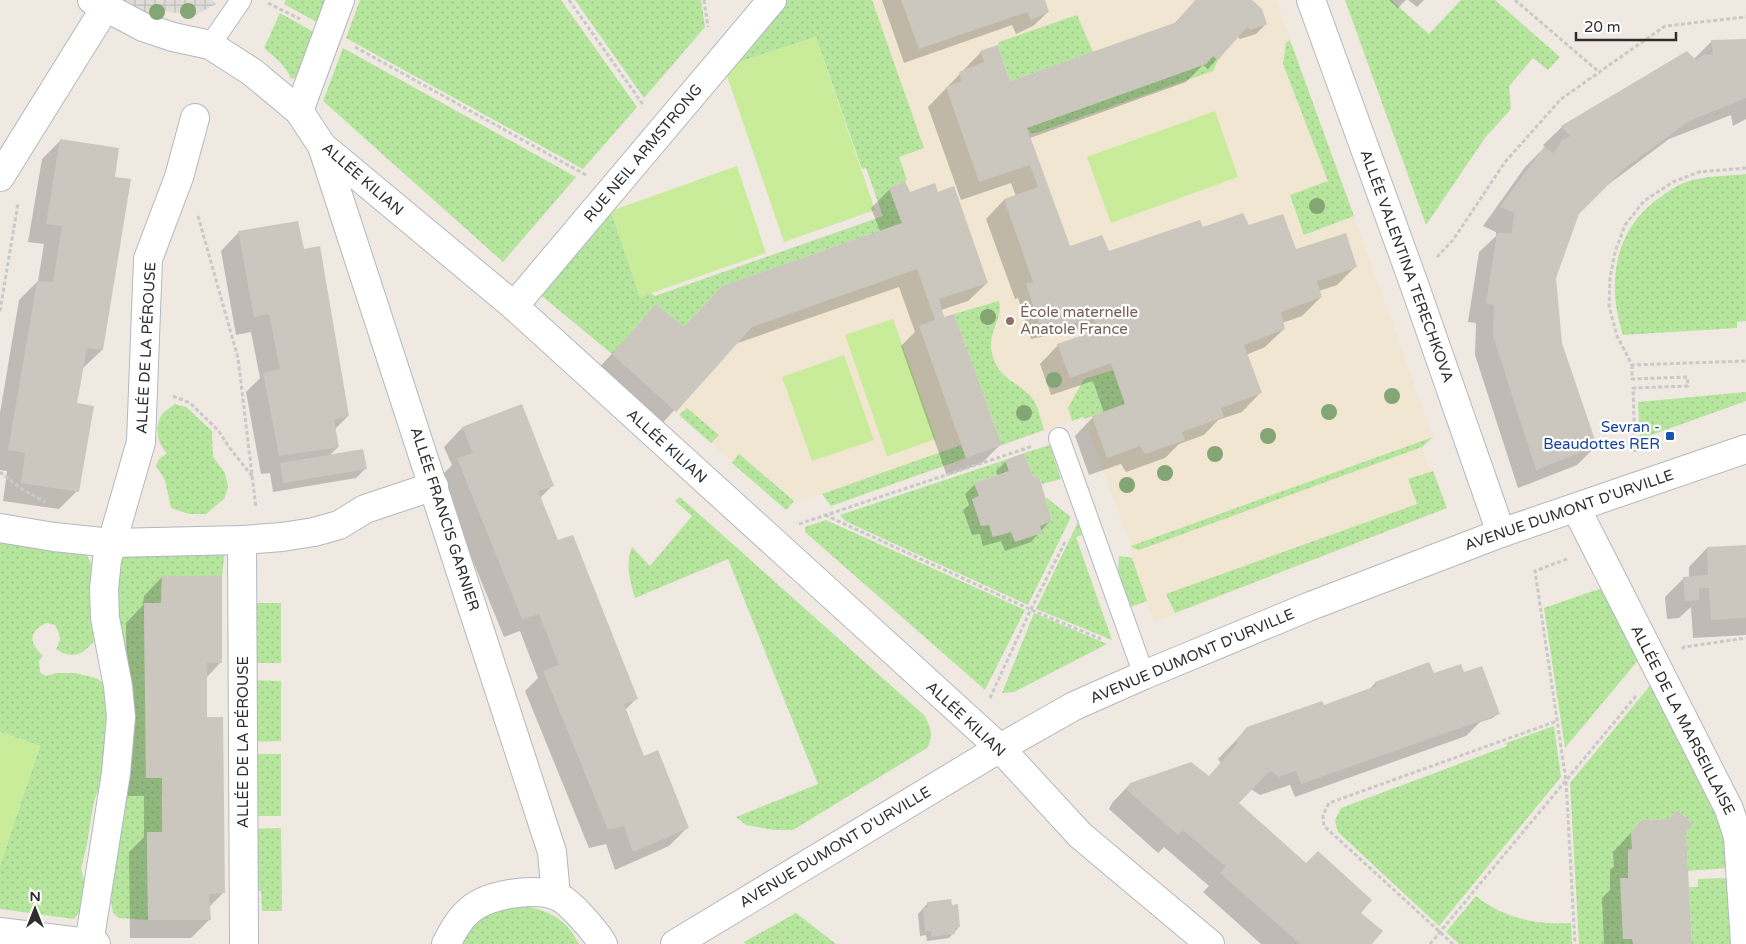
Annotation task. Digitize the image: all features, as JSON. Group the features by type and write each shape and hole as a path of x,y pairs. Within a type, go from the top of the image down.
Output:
{"street":[{"path":"300,111 340,0"},
{"name":"RUE NEIL ARMSTRONG","path":"514,306 772,0"},
{"name":"ALLÉE VALENTINA TERECHKOVA","path":"1311,0 1414,284 1501,533"},
{"name":"ALLÉE KILIAN","path":"98,4 143,27 173,37 210,45 252,72 300,111 322,146 514,306 1000,748 1080,835 1210,944"},
{"path":"10,185 98,4"},
{"name":"ALLÉE DE LA PÉROUSE","path":"89,944 116,773 121,717 118,686 105,618 104,589 112,542 141,442 148,259 179,177 195,118"},
{"name":"ALLÉE FRANCIS GARNIER","path":"322,146 552,852 556,896"},
{"name":"AVENUE DUMONT D'URVILLE","path":"675,944 1141,664 1308,606 1501,533 1746,449"},
{"path":"0,528 54,537 112,542 282,537 314,532 339,525 365,509 434,486"},
{"name":"ALLÉE DE LA MARSEILLAISE","path":"1576,508 1729,808 1738,837 1746,944"},
{"name":"ALLÉE DE LA PÉROUSE","path":"244,944 252,539"},
{"path":"446,944 458,922 471,908 491,898 514,893 536,892 556,896 571,907 595,932 603,944"},
{"path":"0,932 96,944"}],"lane":[{"path":"210,45 241,0"},
{"path":"1059,438 1141,664"}],"path":[{"path":"569,0 662,131"},
{"path":"1515,0 1579,57 1599,72"},
{"path":"267,3 328,32 612,190"},
{"path":"1414,284 1453,240 1506,162 1561,99 1665,26 1746,17"},
{"path":"1634,452 1633,388 1688,386 1688,377 1632,379 1632,365 1617,336 1609,306 1610,278 1615,252 1625,225 1644,201 1673,182 1699,172 1746,168"},
{"path":"179,177 201,221 238,358 252,476 252,539"},
{"path":"0,311 10,185"},
{"path":"1632,365 1746,361"},
{"path":"143,397 171,396 190,403 218,430 229,448 252,476"},
{"path":"766,535 1059,438"},
{"path":"973,724 988,702 1031,609 1084,506"},
{"path":"826,515 1031,609 1141,664"},
{"path":"1575,944 1566,781 1535,571 1597,548"},
{"path":"1430,944 1658,670 1684,647 1746,638"},
{"path":"1453,944 1324,826 1323,815 1329,803 1557,721"}],"shaded area":[{"path":"123,0 212,0 216,4 188,19 183,14 164,11 161,17 147,13"},
{"name":"École maternelle Anatole France","path":"872,0 1276,0 1433,437 1422,448 1447,508 1154,622 1132,558 1131,546 1083,417 831,506 822,494 794,501 786,510 602,345 655,296 883,216 866,168 924,148"}],"green space":[{"path":"286,0 330,0 320,24 284,4"},
{"path":"360,0 561,0 637,107 583,169 346,38"},
{"path":"575,0 701,0 705,27 644,98"},
{"path":"783,0 872,0 924,148 899,157 907,180 889,188 902,223 722,286 684,327 656,304 612,354 537,292 611,211 640,297 651,293 655,296 883,216 866,168 862,169 816,37 724,67"},
{"path":"1345,0 1391,0 1429,34 1461,0 1495,0 1560,57 1548,70 1533,58 1509,86 1511,109 1485,138 1426,225"},
{"path":"280,13 319,35 301,76 291,79 283,66 264,48"},
{"path":"1077,15 1093,52 1010,81 998,45 999,42"},
{"path":"816,37 875,210 784,242 724,67"},
{"path":"1290,40 1354,216 1304,235 1290,195 1328,181 1283,64 1286,43"},
{"path":"343,48 576,177 503,262 323,101"},
{"path":"1213,56 1218,60 1213,71 1036,133 1031,133 1027,128 1206,64"},
{"path":"1215,111 1238,177 1111,223 1087,157"},
{"path":"737,166 766,253 640,297 611,211"},
{"path":"1746,174 1746,321 1737,322 1737,328 1623,335 1615,296 1615,277 1618,258 1624,240 1633,224 1646,209 1675,187 1703,178"},
{"path":"999,301 999,315 991,340 993,357 996,365 1006,377 1024,390 1034,401 1044,430 1002,445 954,314"},
{"path":"893,319 936,439 887,456 845,335"},
{"path":"844,355 874,440 812,461 782,377"},
{"path":"1113,370 1125,404 1084,419 1083,417 1072,421 1068,408 1084,379"},
{"path":"1746,392 1746,401 1640,439 1638,402"},
{"path":"175,404 186,407 212,431 213,457 225,473 228,486 225,498 206,514 189,514 171,508 165,480 156,466 159,459 167,453 160,444 158,433 159,421 164,412"},
{"path":"687,408 719,435 711,443 679,415"},
{"path":"1433,437 1422,447 1139,550 1131,547 1131,546"},
{"path":"961,445 966,458 831,506 822,494"},
{"path":"1050,445 1061,479 1042,484 1039,476 1034,478 1024,453"},
{"path":"739,454 794,501 786,510 732,463"},
{"path":"1005,460 1009,471 974,483 979,496 972,500 981,526 989,525 993,537 1011,532 1015,542 1052,520 1045,498 1071,517 1028,605 845,521 840,515"},
{"path":"1433,471 1447,508 1175,613 1166,594 1417,504 1408,479"},
{"path":"680,497 924,715 931,731 927,748 793,830 774,830 746,825 736,817 818,784 728,559 635,598 629,566 632,547 650,566 692,516 675,501"},
{"path":"826,520 1025,610 985,690 805,532 805,527"},
{"path":"1078,522 1082,535 1076,537 1112,640 1036,609"},
{"path":"0,539 85,553 92,564 97,637 93,643 84,651 74,655 62,653 56,649 60,637 55,625 46,623 33,634 35,647 43,656 39,661 40,672 45,676 57,673 75,673 96,678 105,684 110,703 104,779 94,800 81,869 86,887 80,912 74,919 0,909 0,865 40,746 0,732"},
{"path":"225,550 222,576 162,576 161,603 144,603 146,778 162,778 162,832 147,832 148,920 119,918 113,913 111,902 130,711 114,605 121,551"},
{"path":"1119,556 1132,558 1147,601 1131,607 1118,573"},
{"path":"1602,588 1640,658 1565,748 1544,608"},
{"path":"248,603 281,603 281,663 248,663"},
{"path":"1034,613 1107,644 1014,692 1002,693"},
{"path":"248,680 281,681 281,741 248,742"},
{"path":"1653,682 1713,796 1724,836 1726,868 1688,871 1686,832 1693,824 1677,810 1669,819 1642,820 1631,833 1632,849 1628,851 1628,878 1621,878 1623,939 1632,939 1633,944 1579,944 1570,783"},
{"path":"1554,726 1561,777 1439,926 1338,832 1335,820 1341,808 1507,746 1506,743"},
{"path":"0,732 40,746 0,865"},
{"path":"248,754 281,754 281,816 249,816"},
{"path":"281,828 282,911 262,911 261,891 249,891 248,829"},
{"path":"1727,878 1731,944 1692,944 1689,887 1698,887 1698,879"},
{"path":"1476,896 1486,904 1509,915 1545,923 1571,923 1572,944 1459,944 1446,932"},
{"path":"524,906 549,913 563,922 579,944 461,944 473,927 487,916 503,909"},
{"path":"796,913 836,944 745,944 744,942"}],"building":[{"path":"901,0 1045,0 1049,12 1031,20 1027,12 919,49"},
{"path":"1195,0 1252,0 1262,9 1267,24 1250,30 1247,27 1218,60 1213,56 1206,64 1027,128 1070,246 1102,235 1109,251 1200,220 1203,227 1243,213 1249,225 1283,214 1296,249 1346,233 1357,267 1317,281 1322,297 1281,312 1285,329 1244,345 1262,393 1221,408 1224,417 1182,432 1185,440 1145,454 1140,446 1107,458 1092,416 1125,404 1111,363 1070,378 1057,344 1098,330 1094,319 1041,330 1026,284 1033,282 1004,199 1038,187 1030,165 979,182 946,87 961,81 959,72 984,62 980,51 998,45 1010,81 1177,22"},
{"path":"1746,39 1746,98 1689,121 1625,168 1579,214 1556,278 1562,343 1597,446 1536,470 1493,336 1494,305 1486,303 1497,233 1512,233 1514,213 1500,207 1544,147 1554,153 1562,140 1570,136 1561,126 1687,51 1696,60 1705,54 1713,55 1711,40"},
{"path":"60,139 119,148 115,177 131,179 103,350 87,348 77,403 94,406 79,492 21,483 25,453 8,450 37,281 53,282 62,226 46,224"},
{"path":"905,181 910,192 935,183 938,192 954,186 988,283 939,299 944,317 954,314 1002,445 966,458 919,326 935,320 917,269 752,327 676,412 612,354 656,304 684,327 722,286 902,223 889,188"},
{"path":"298,221 304,249 320,246 349,416 334,420 339,447 279,456 263,373 280,369 269,314 254,317 238,231"},
{"path":"522,404 554,486 538,491 558,540 573,535 638,699 624,704 644,756 658,750 689,828 633,852 624,826 608,830 543,671 559,665 539,614 522,619 457,458 473,453 462,427"},
{"path":"363,449 367,469 283,483 280,463"},
{"path":"1024,453 1034,478 1039,476 1052,521 1040,526 1042,533 1015,542 1011,532 993,537 989,525 981,526 972,499 979,496 974,483 1009,471 1005,460"},
{"path":"1746,545 1746,618 1711,620 1709,588 1699,588 1699,600 1685,601 1683,577 1708,575 1707,547"},
{"path":"162,576 222,576 222,663 207,663 207,717 223,717 225,893 209,894 211,920 148,920 147,832 162,832 162,778 146,778 144,603 161,603"},
{"path":"1429,662 1434,673 1461,664 1464,672 1482,666 1500,714 1301,784 1296,771 1279,777 1270,771 1239,803 1306,863 1318,851 1372,900 1361,913 1383,931 1372,944 1300,944 1220,873 1226,867 1183,830 1178,835 1127,790 1130,783 1191,762 1209,776 1238,743 1236,740 1247,727 1322,701 1324,705 1376,686 1375,682"},
{"path":"1677,810 1693,824 1686,832 1692,944 1633,944 1632,939 1623,939 1620,878 1628,878 1628,850 1632,849 1631,833 1641,820 1669,819"},
{"path":"951,899 952,905 958,904 960,927 955,928 955,934 931,937 931,931 925,932 923,908 928,907 927,902"}],"place":[{"name":"École maternelle Anatole France","path":"1010,321"},
{"name":"Sevran - Beaudottes RER","path":"1670,436"}]}
